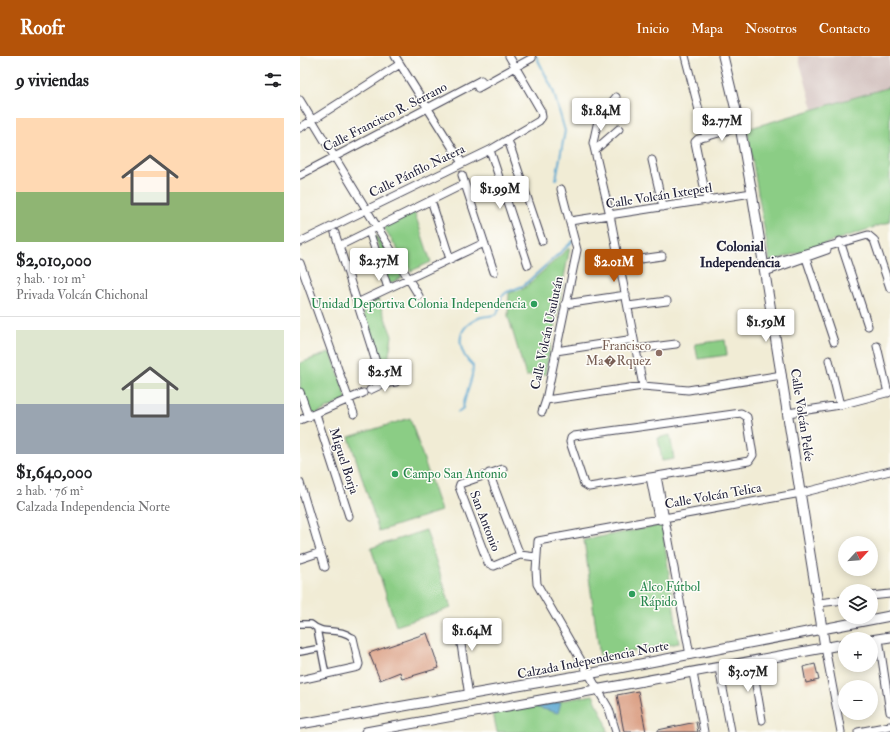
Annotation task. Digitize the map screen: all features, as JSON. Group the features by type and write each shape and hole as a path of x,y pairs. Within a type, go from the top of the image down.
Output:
{"street":[{"path":"395,56 462,163"},
{"path":"509,56 515,68"},
{"path":"685,56 706,136"},
{"name":"Calle Volcán Pelée","path":"723,56 740,127 765,269 802,493 824,642"},
{"path":"478,88 532,58"},
{"path":"300,128 400,64"},
{"name":"Calle Pánfilo Natera","path":"300,242 490,150 542,118 541,111 515,68"},
{"name":"Calle Francisco R. Serrano","path":"300,174 481,80"},
{"path":"616,97 603,113 597,125 593,143 610,215 643,386"},
{"path":"300,100 419,296"},
{"path":"707,201 694,146 695,142 706,136 740,127"},
{"path":"595,150 619,129"},
{"path":"508,140 542,241"},
{"path":"490,150 528,265"},
{"path":"652,160 663,207"},
{"path":"462,175 494,272"},
{"path":"339,246 464,184"},
{"name":"Calle Volcán Usulután","path":"542,412 546,400 577,250 562,188"},
{"name":"Calle Volcán Ixtepetl","path":"570,221 752,194"},
{"path":"431,200 450,259"},
{"path":"369,231 388,288"},
{"path":"335,233 382,384"},
{"path":"765,269 841,243 870,236 874,240 890,288"},
{"path":"357,303 484,243"},
{"path":"841,243 868,326"},
{"path":"805,255 834,342"},
{"path":"619,262 662,256"},
{"path":"300,263 354,414"},
{"path":"565,304 626,295"},
{"path":"628,306 667,301"},
{"path":"556,351 634,339"},
{"path":"636,349 676,344"},
{"path":"788,413 840,405 889,392 877,346"},
{"path":"829,360 840,405"},
{"path":"546,400 643,386 688,390 782,375"},
{"path":"300,420 382,384 396,382"},
{"path":"300,392 309,417"},
{"path":"742,413 745,414 752,459 654,476 586,486 570,442 571,438 574,436 742,413"},
{"name":"Miguel Borja","path":"316,414 349,516"},
{"name":"San Antonio","path":"503,469 462,481 459,487 488,563 494,566 520,556 536,557"},
{"name":"Calle Volcán Telica","path":"536,557 538,540 802,493 890,471"},
{"name":"San Antonio","path":"489,473 520,556"},
{"path":"654,476 661,517 666,526 690,655"},
{"path":"300,483 325,567"},
{"path":"300,559 321,552"},
{"path":"536,557 537,584 609,709 616,732"},
{"path":"878,595 890,594"},
{"path":"818,603 838,601"},
{"name":"Calzada Independencia Norte","path":"300,724 469,696 890,616"},
{"path":"300,624 311,624 317,629 346,632 353,638 359,664 358,667 300,680"},
{"path":"458,625 469,696"},
{"path":"317,629 326,675"},
{"path":"878,639 890,637"},
{"path":"824,642 841,732"},
{"path":"366,732 393,730 752,662 824,642 838,643"},
{"path":"300,652 321,648"},
{"path":"878,654 890,712"},
{"path":"752,662 762,720"},
{"path":"719,668 731,731"},
{"path":"693,673 704,732"},
{"path":"858,732 890,726"}],"shaded area":[{"path":"798,56 890,56 890,87 813,109"}],"green space":[{"path":"890,87 890,222 770,262 747,129"},
{"path":"414,211 431,262 411,271 383,226"},
{"path":"374,232 402,277 389,284"},
{"name":"Unidad Deportiva Colonia Independencia","path":"570,247 545,374 526,376 508,316 509,293 523,289"},
{"path":"378,299 392,336 387,367 393,376 382,376 361,307"},
{"path":"725,340 727,355 698,359 695,344"},
{"path":"331,352 347,399 310,417 300,389 300,363"},
{"name":"Campo San Antonio","path":"410,418 441,511 379,531 349,437"},
{"path":"670,435 674,459 662,461 658,438"},
{"name":"Alco Fútbol Rápido","path":"662,525 679,643 600,658 584,540"},
{"path":"426,530 451,608 396,626 371,548"},
{"path":"593,695 606,723 608,732 497,732 493,713"}],"water":[{"path":"561,702 558,713 535,707"}],"building":[{"path":"427,633 439,668 402,679 400,672 380,680 369,653"},
{"path":"815,664 819,680 806,683 803,667"},
{"path":"638,691 646,732 624,732 617,695"},
{"path":"696,722 698,732 658,732 658,730"}],"waterway":[{"path":"536,56 553,90 565,131 556,179"},
{"path":"458,412 463,408 473,372 473,366 464,355 462,349 461,337 463,331 473,321 484,316 497,314 501,303 501,297 507,292 523,286 573,241"}],"place":[{"name":"Unidad Deportiva Colonia Independencia","path":"534,304"},
{"name":"Francisco Ma�Rquez","path":"659,353"},
{"name":"Campo San Antonio","path":"395,474"},
{"name":"Alco Fútbol Rápido","path":"632,594"}],"district":[{"name":"Colonial Independencia","path":"740,254"}]}
